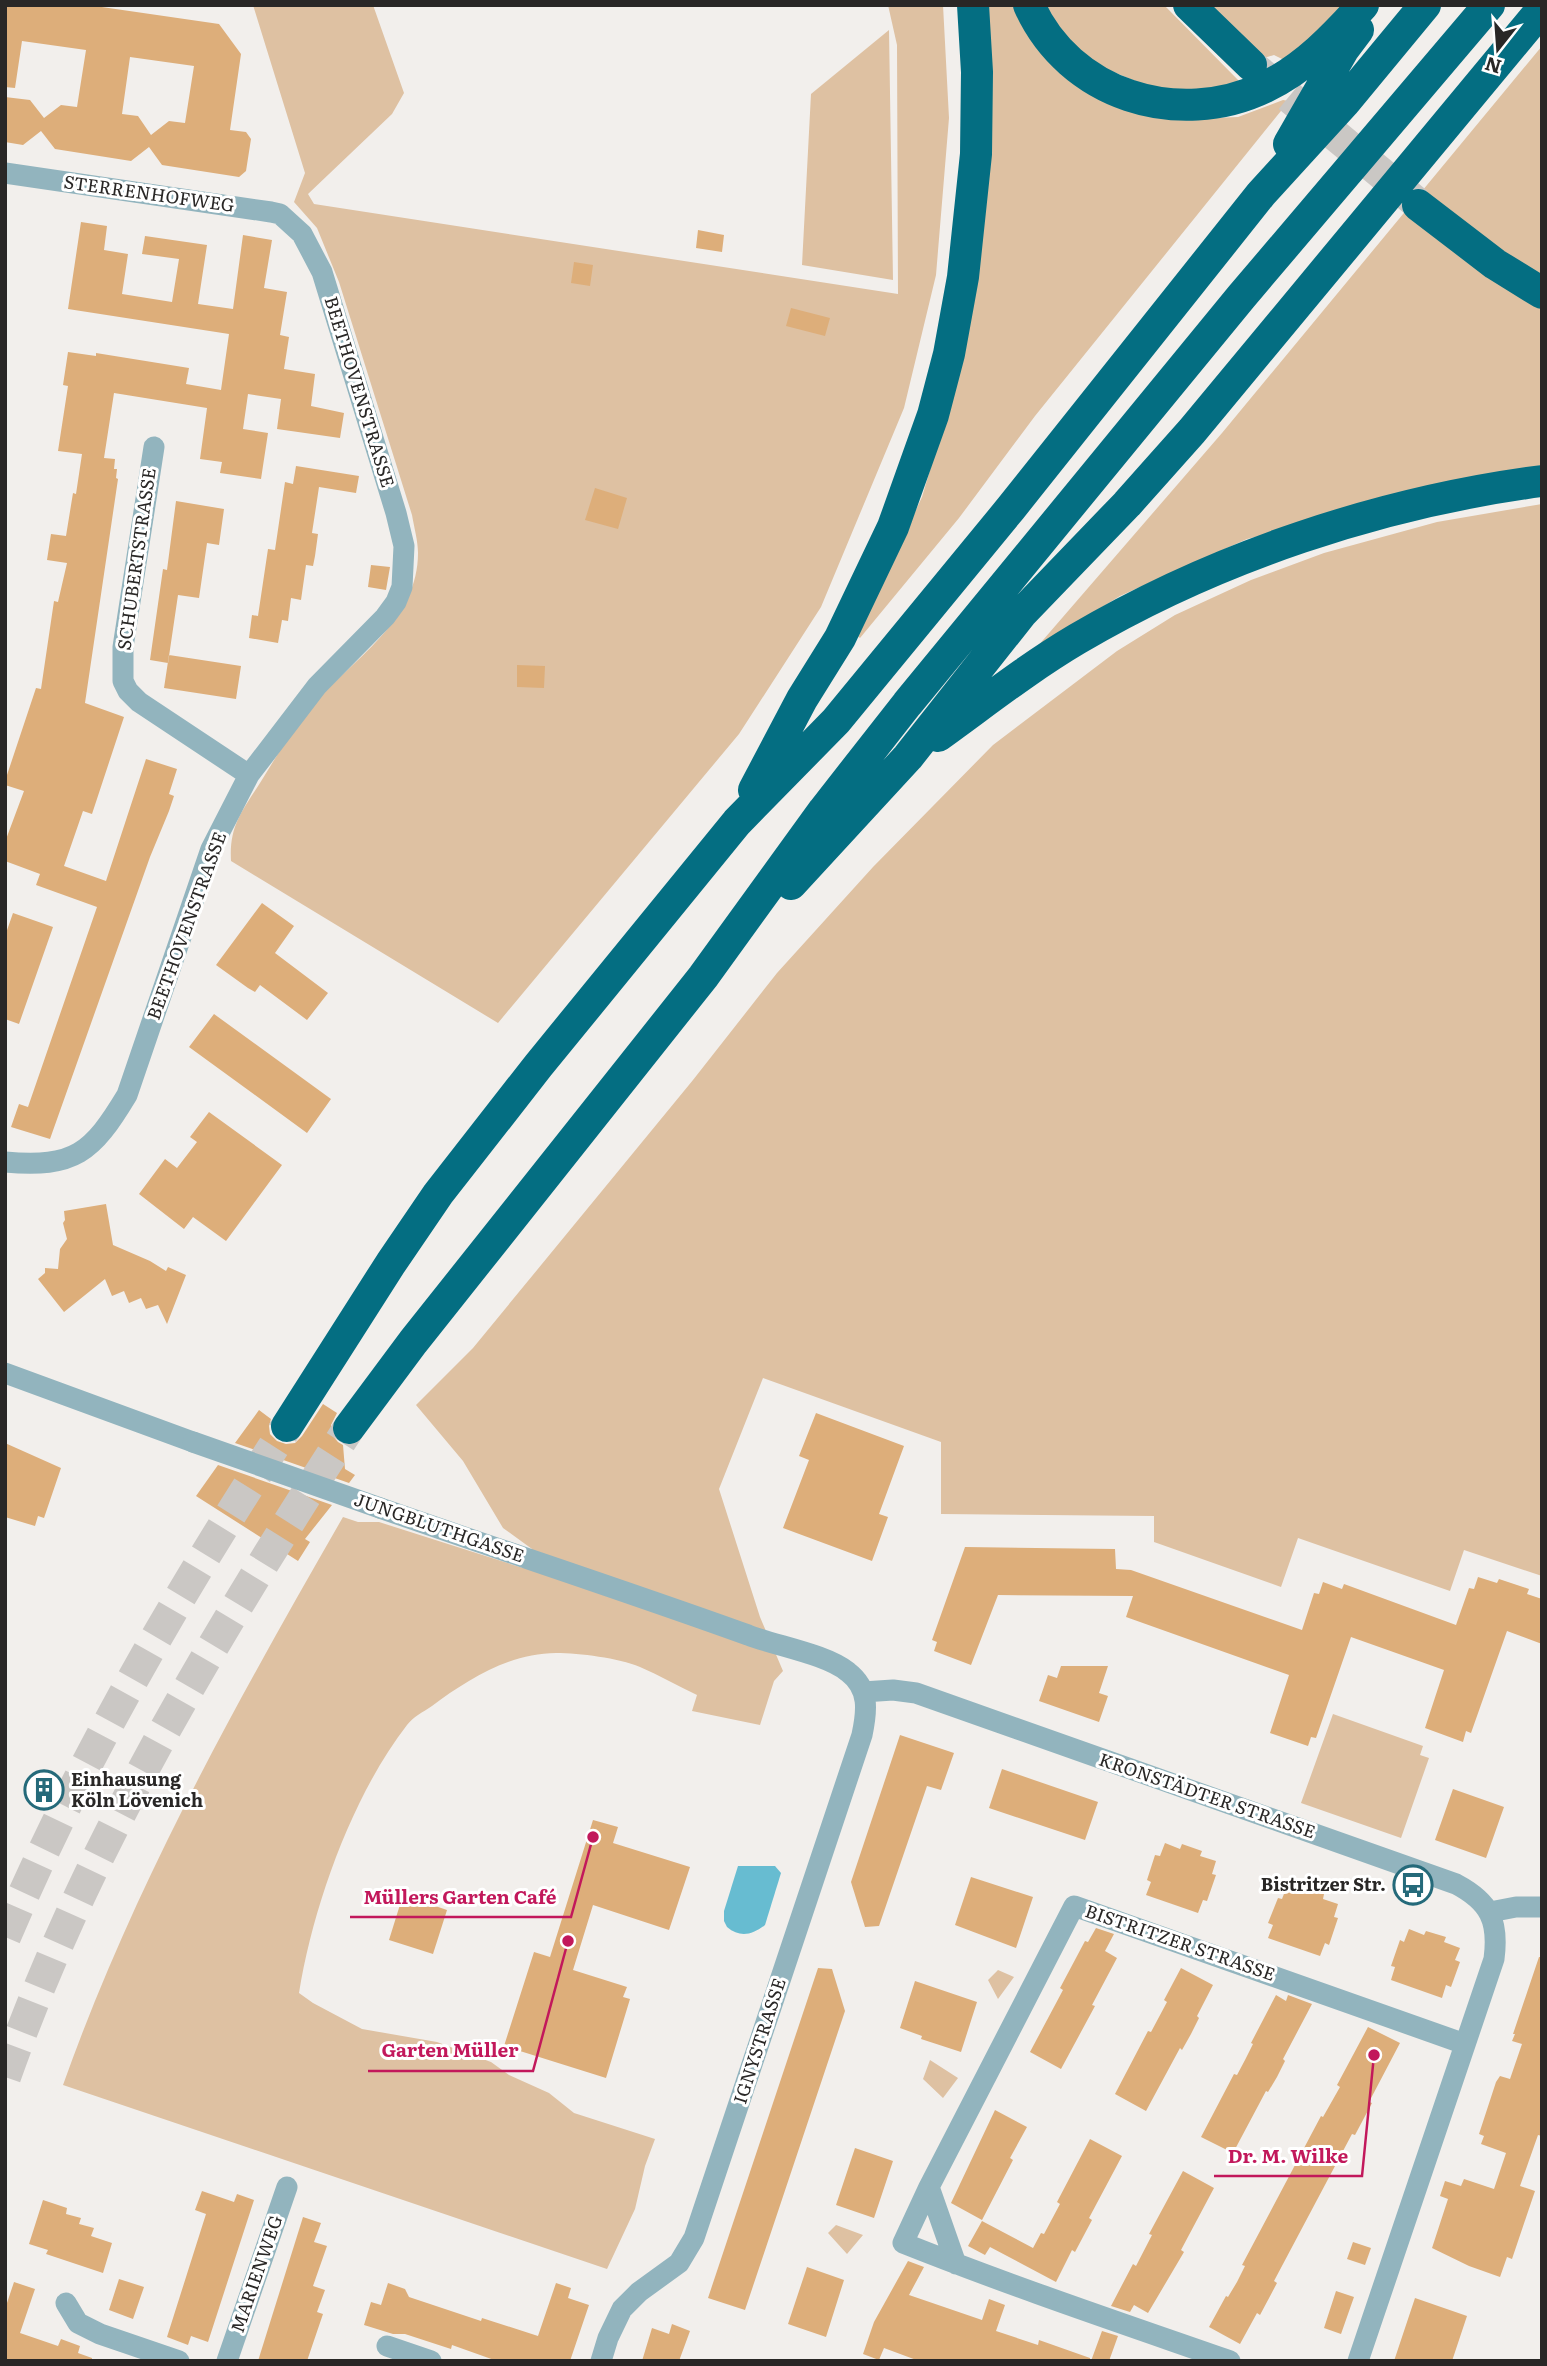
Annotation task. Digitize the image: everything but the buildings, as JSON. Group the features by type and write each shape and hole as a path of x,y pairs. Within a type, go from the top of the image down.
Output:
{"highway":[{"path":"737,822 802,699 840,638 864,589 893,527 933,415 963,277 976,154 977,72 973,5"},
{"path":"1029,5 1055,48 1086,75 1123,95 1163,104 1186,105 1223,102 1267,87 1296,69 1316,52 1363,5"},
{"path":"1189,5 1251,65"},
{"path":"1261,194 1343,50 1376,5"},
{"path":"287,1426 438,1194 632,950 737,822 836,721 1011,508 1261,194 1344,103 1425,5"},
{"path":"349,1428 413,1342 704,977 824,810 907,704 1232,308 1489,5"},
{"path":"704,977 908,757 1021,614 1127,504 1192,431 1538,14"},
{"path":"1418,205 1495,264 1542,293"},
{"path":"908,757 1077,639 1192,580 1312,534 1385,513 1542,481"}],"street":[{"name":"STERRENHOFWEG","path":"5,173 271,212 279,214 290,223"},
{"name":"BEETHOVENSTRASSE","path":"5,1162 50,1163 67,1159 81,1153 107,1128 127,1095 211,849 249,775 317,686 390,610 402,587 404,546 396,513 322,272 302,234 290,223"},
{"name":"SCHUBERTSTRASSE","path":"154,446 123,647 123,681 139,702 249,775"},
{"name":"JUNGBLUTHGASSE","path":"5,1373 380,1508 617,1588 768,1643 824,1659 847,1671 857,1680 863,1692"},
{"name":"KRONSTÄDTER STRASSE","path":"863,1692 893,1690 916,1693 1456,1884 1477,1897 1490,1912"},
{"name":"IGNYSTRASSE","path":"601,2361 608,2338 622,2309 639,2291 679,2263 694,2238 862,1735 867,1705 863,1692"},
{"name":"BISTRITZER STRASSE","path":"1230,2361 903,2243 929,2187 1074,1906 1465,2044"},
{"path":"1357,2361 1494,1959 1496,1932 1490,1912 1516,1907 1542,1907"},
{"name":"MARIENWEG","path":"227,2361 287,2187"},
{"path":"929,2187 956,2264"},
{"path":"66,2303 78,2323 100,2334 179,2361"},
{"path":"387,2346 432,2361"}],"shaded area":[{"path":"253,5 373,5 404,93 392,114 308,194 314,204 898,294 897,45 888,5 943,5 949,118 936,275 904,408 821,607 739,734 498,1023 231,861 232,838 238,819 248,802 310,709 397,616 408,597 415,576 418,553 412,515 339,282 317,228 294,202 305,173"},
{"path":"984,5 1013,5 1023,26 1046,59 1074,82 1188,119 1238,117 1283,100 1289,101 1035,416 959,518 860,638 857,636 922,497 949,406"},
{"path":"1041,5 1164,5 1240,82 1222,88 1159,91 1085,60"},
{"path":"1209,5 1344,5 1293,55 1284,60 1274,55 1264,58"},
{"path":"889,30 893,280 802,265 811,94"},
{"path":"1542,46 1542,465 1247,539 1120,596 1037,647 1222,433"},
{"path":"1542,504 1542,1576 1464,1550 1450,1591 1298,1538 1281,1587 1154,1542 1154,1516 941,1514 941,1442 763,1378 719,1489 760,1617 783,1671 774,1681 760,1725 692,1711 697,1695 640,1667 599,1657 566,1653 539,1654 506,1663 474,1678 409,1722 369,1785 352,1818 325,1889 305,1959 299,1993 362,2029 437,2042 491,2062 509,2075 549,2093 574,2113 655,2139 645,2166 635,2209 607,2269 63,2085 122,1938 190,1795 343,1517 358,1522 379,1522 523,1568 532,1549 503,1528 463,1461 416,1405 473,1348 693,1080 777,973 873,867 993,745 1117,651 1175,615 1251,580 1324,553 1437,522"},
{"path":"1333,1714 1423,1746 1420,1755 1429,1758 1401,1838 1301,1803"},
{"path":"998,1970 1014,1977 998,1999 988,1980"},
{"path":"930,2060 958,2078 943,2098 923,2079"},
{"path":"836,2225 863,2235 847,2254 828,2233"}],"water":[{"path":"738,1866 775,1866 781,1873 765,1925 746,1934 737,1933 727,1927 724,1921 724,1911"}],"tunnel":[{"path":"1252,66 1417,203"},
{"path":"5,1937 66,1805 135,1676 209,1549 287,1426"},
{"path":"5,2077 38,1991 115,1824 203,1663 349,1428"}],"place":[{"name":"Einhausung Köln Lövenich","path":"44,1790"},
{"name":"Müllers Garten Café","path":"593,1837"},
{"name":"Bistritzer Str.","path":"1413,1885"},
{"name":"Garten Müller","path":"568,1941"},
{"name":"Dr. M. Wilke","path":"1374,2055"}]}
